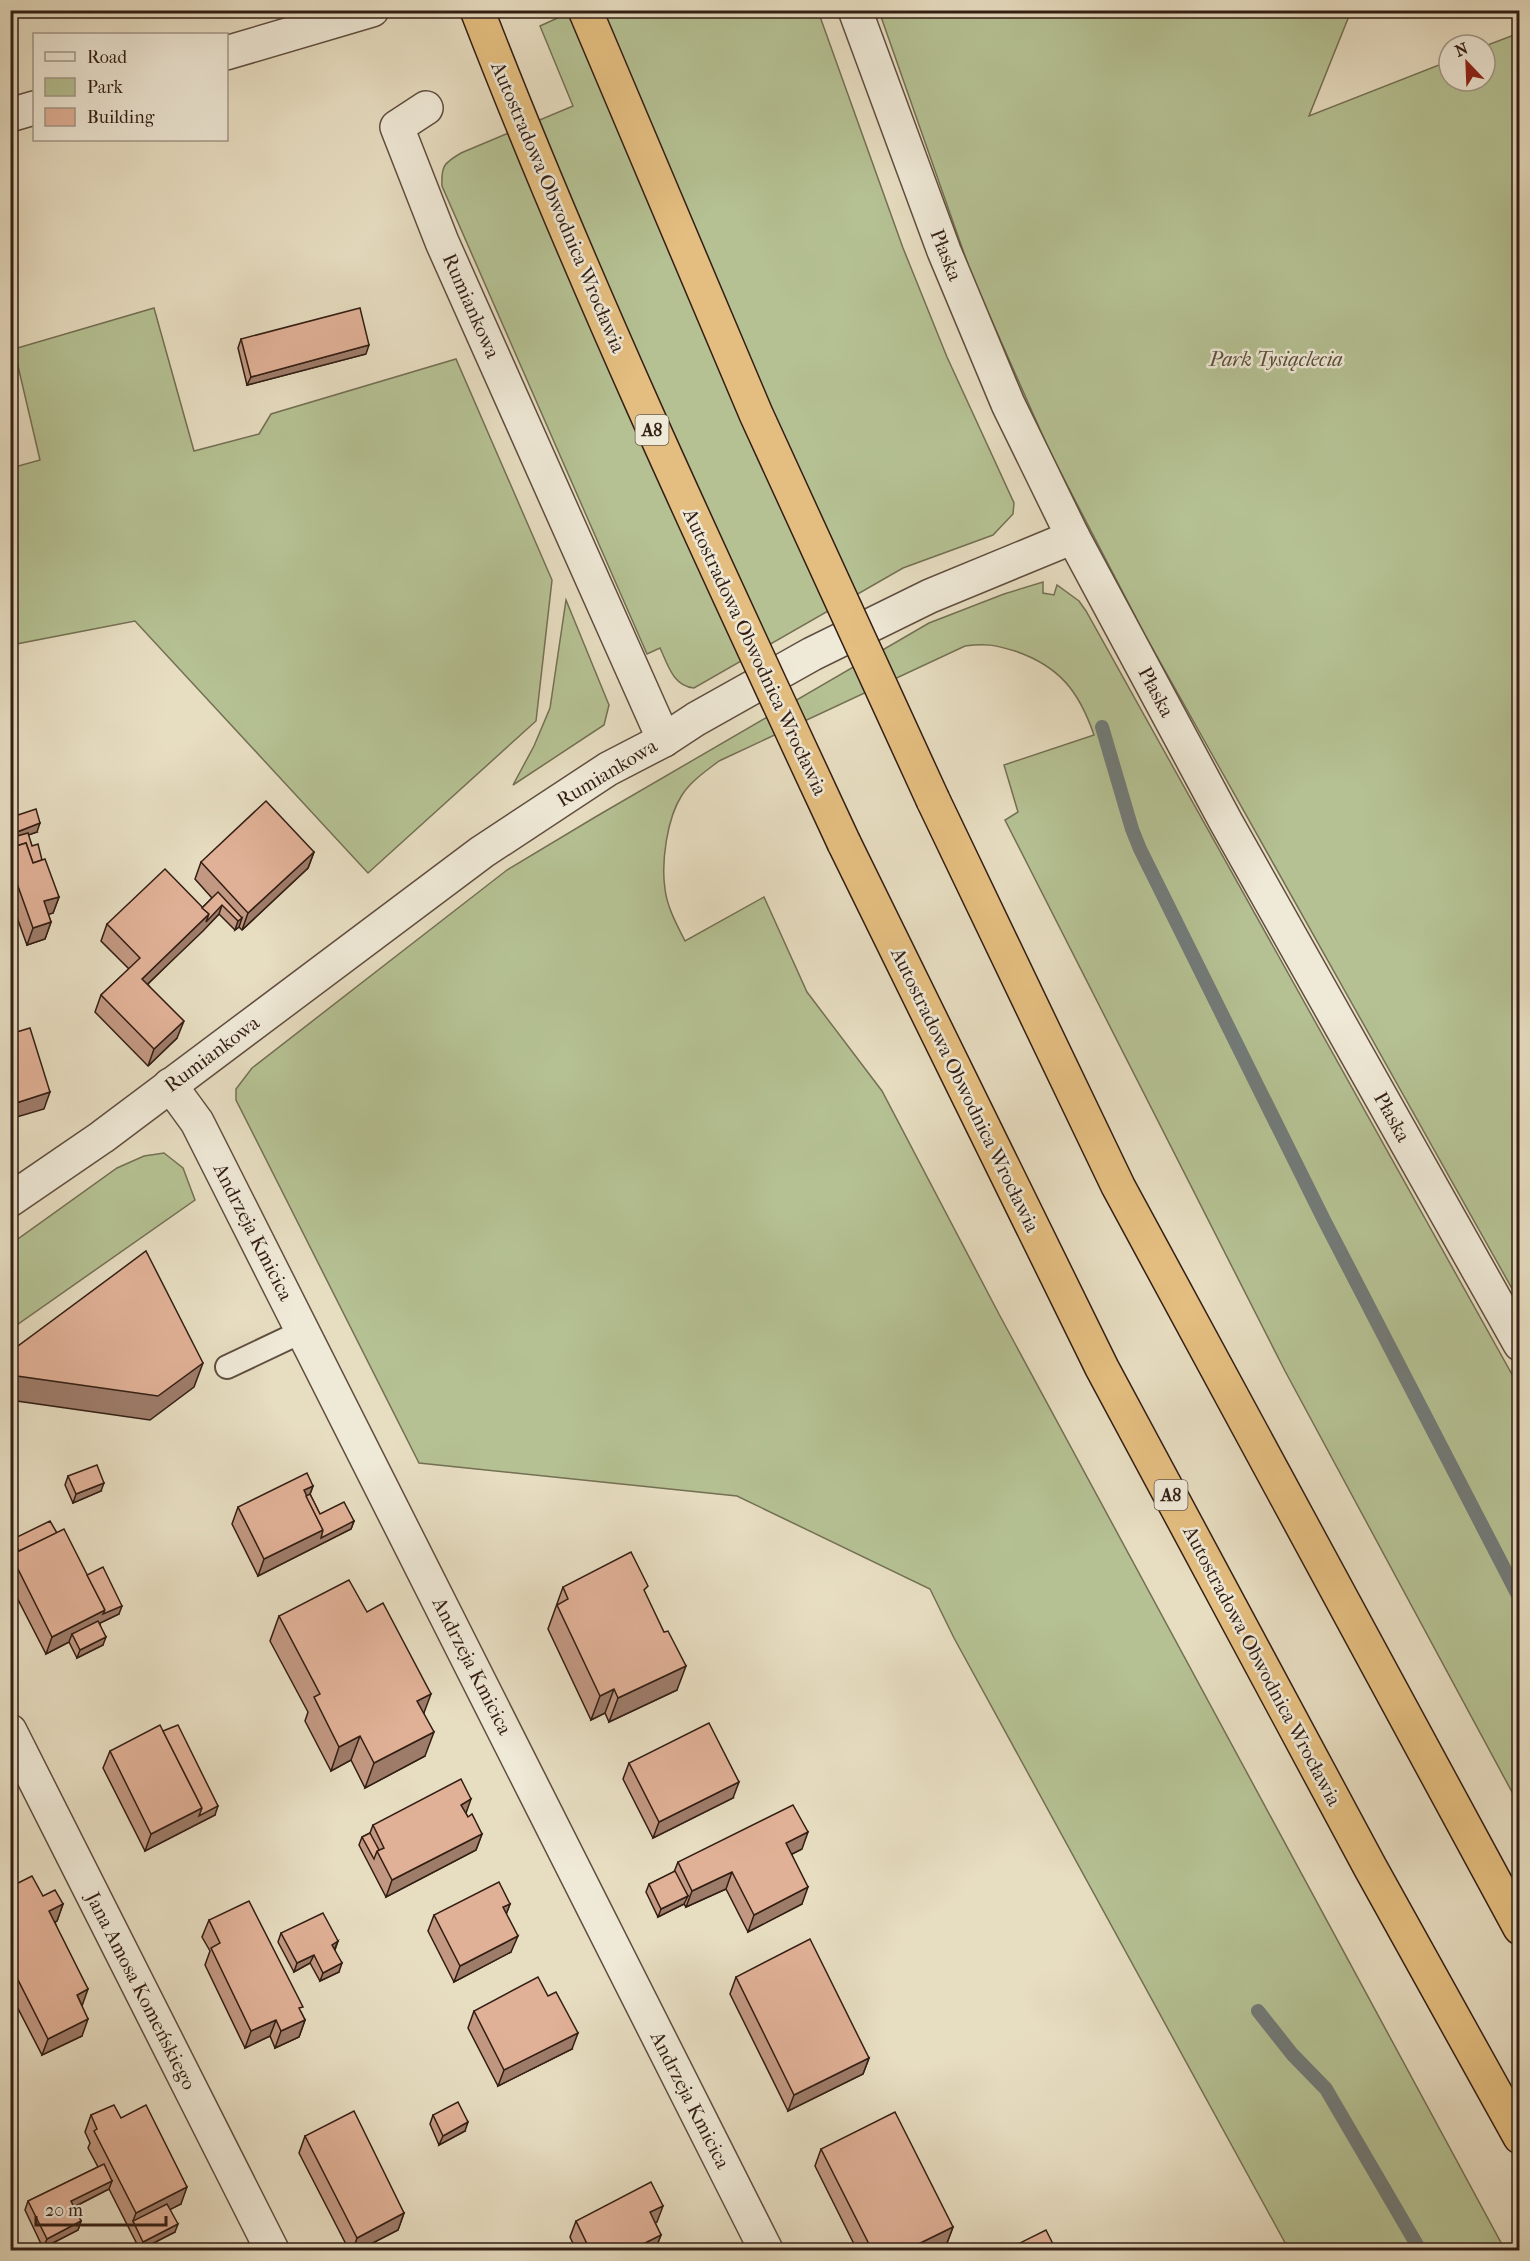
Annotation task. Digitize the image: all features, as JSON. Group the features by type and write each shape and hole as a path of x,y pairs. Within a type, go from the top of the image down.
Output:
{"highway":[{"name":"Autostradowa Obwodnica Wrocławia","path":"477,10 562,221 655,436 844,843 1102,1368 1365,1857 1520,2137"},
{"path":"585,10 756,414 933,800 1119,1186 1520,1928"}],"street":[{"path":"228,52 372,10"},
{"name":"Płaska","path":"855,10 948,262 1008,404 1073,537 1226,822 1520,1344"},
{"path":"10,115 33,108"},
{"name":"Rumiankowa","path":"10,1200 52,1173 482,852 608,769 664,740 442,242 396,127 426,108"},
{"path":"664,740 696,719 821,649 930,596 1073,537"},
{"name":"Andrzeja Kmicica","path":"170,1085 197,1122 766,2250"},
{"name":"Jana Amosa Komeńskiego","path":"10,1731 272,2250"}],"lane":[{"path":"227,1367 303,1331"}],"green space":[{"path":"573,11 818,11 903,248 947,357 1014,503 1013,514 993,535 903,568 694,688 676,679 660,648 647,654 442,186 443,169 455,156 573,106 540,26"},
{"name":"Park Tysiąclecia","path":"879,11 1351,11 1309,116 1437,66 1437,93 1497,93 1497,41 1519,33 1519,1301 1145,635 1050,452 972,276"},
{"path":"154,308 194,451 259,434 271,414 456,359 552,580 536,721 368,873 135,621 11,645 11,468 40,460 14,349"},
{"path":"1043,582 1043,593 1054,595 1057,585 1079,601 1086,611 1519,1387 1519,1805 1285,1371 1005,820 1018,812 1004,765 1094,735 1082,705 1065,682 1044,664 1015,651 990,645 965,646 719,761 686,790 672,816 666,840 664,866 668,902 685,941 764,897 807,992 882,1091 1000,1316 1505,2250 1289,2250 954,1638 930,1589 737,1496 419,1463 236,1100 236,1089 252,1068 507,870 929,623 1004,594"},
{"path":"566,600 609,705 604,725 513,785 534,746 550,708"},
{"path":"164,1153 183,1168 195,1200 11,1329 11,1244 117,1168 144,1156"}],"building":[{"path":"360,308 369,345 251,377 241,339"},
{"path":"266,801 314,852 248,913 201,862"},
{"path":"36,809 40,823 17,832 12,817"},
{"path":"28,833 32,846 38,844 42,860 33,863 26,843 10,848 10,838"},
{"path":"26,843 33,863 45,859 59,897 44,901 51,922 33,928 10,864 10,848"},
{"path":"165,869 209,914 142,979 184,1021 154,1049 101,995 140,958 107,924"},
{"path":"218,892 242,918 238,921 222,905 206,922 209,914 202,908"},
{"path":"30,1028 50,1092 10,1105 10,1034"},
{"path":"146,1251 203,1363 158,1396 10,1375 10,1352"},
{"path":"97,1465 104,1483 76,1494 68,1476"},
{"path":"307,1473 313,1486 304,1490 323,1530 264,1559 238,1507"},
{"path":"310,1494 320,1514 344,1502 354,1521 321,1538 323,1530 306,1496"},
{"path":"50,1521 57,1533 19,1551 13,1539"},
{"path":"64,1529 105,1610 52,1637 11,1555"},
{"path":"631,1552 648,1586 644,1590 664,1632 668,1631 686,1666 618,1698 614,1689 600,1696 557,1605 568,1599 563,1587"},
{"path":"103,1567 122,1606 103,1614 105,1610 87,1575"},
{"path":"349,1580 367,1612 383,1603 431,1694 417,1701 434,1732 374,1763 360,1736 339,1747 314,1697 320,1694 279,1616"},
{"path":"98,1621 106,1637 80,1650 72,1634"},
{"path":"709,1723 739,1782 659,1822 629,1763"},
{"path":"160,1725 202,1808 151,1834 110,1751"},
{"path":"178,1725 218,1806 199,1816 202,1808 163,1731"},
{"path":"461,1779 471,1799 461,1805 468,1817 472,1814 482,1834 392,1880 377,1851 384,1848 373,1825"},
{"path":"793,1805 808,1832 786,1843 808,1887 754,1915 732,1872 692,1891 678,1862"},
{"path":"370,1833 379,1850 374,1859 362,1837"},
{"path":"675,1871 688,1896 661,1909 649,1884"},
{"path":"32,1876 43,1896 55,1890 63,1904 49,1911 88,1989 77,1995 88,2019 48,2039 16,1976 10,1979 10,1887"},
{"path":"499,1882 510,1904 503,1907 518,1936 460,1966 434,1915"},
{"path":"249,1901 303,2007 299,2008 305,2020 281,2031 276,2020 251,2031 211,1948 220,1943 209,1920"},
{"path":"323,1913 338,1941 332,1945 342,1963 323,1973 314,1955 297,1963 281,1933"},
{"path":"810,1939 869,2058 794,2095 736,1977"},
{"path":"538,1977 548,1996 556,1992 578,2033 504,2070 474,2011"},
{"path":"458,2102 468,2122 443,2136 433,2115"},
{"path":"114,2105 121,2118 146,2105 187,2187 136,2213 94,2131 97,2129 91,2115"},
{"path":"354,2111 404,2213 357,2238 305,2136"},
{"path":"895,2112 953,2227 906,2250 872,2250 821,2149"},
{"path":"104,2164 112,2181 71,2201 81,2221 47,2239 28,2201"},
{"path":"651,2182 663,2206 650,2212 661,2235 631,2250 590,2250 576,2221"},
{"path":"167,2204 178,2224 143,2242 133,2221"},
{"path":"1046,2230 1056,2250 1006,2250"}],"waterway":[{"path":"1102,727 1140,849 1324,1220 1520,1599"},
{"path":"1258,2011 1292,2054 1326,2089 1420,2250"}]}
